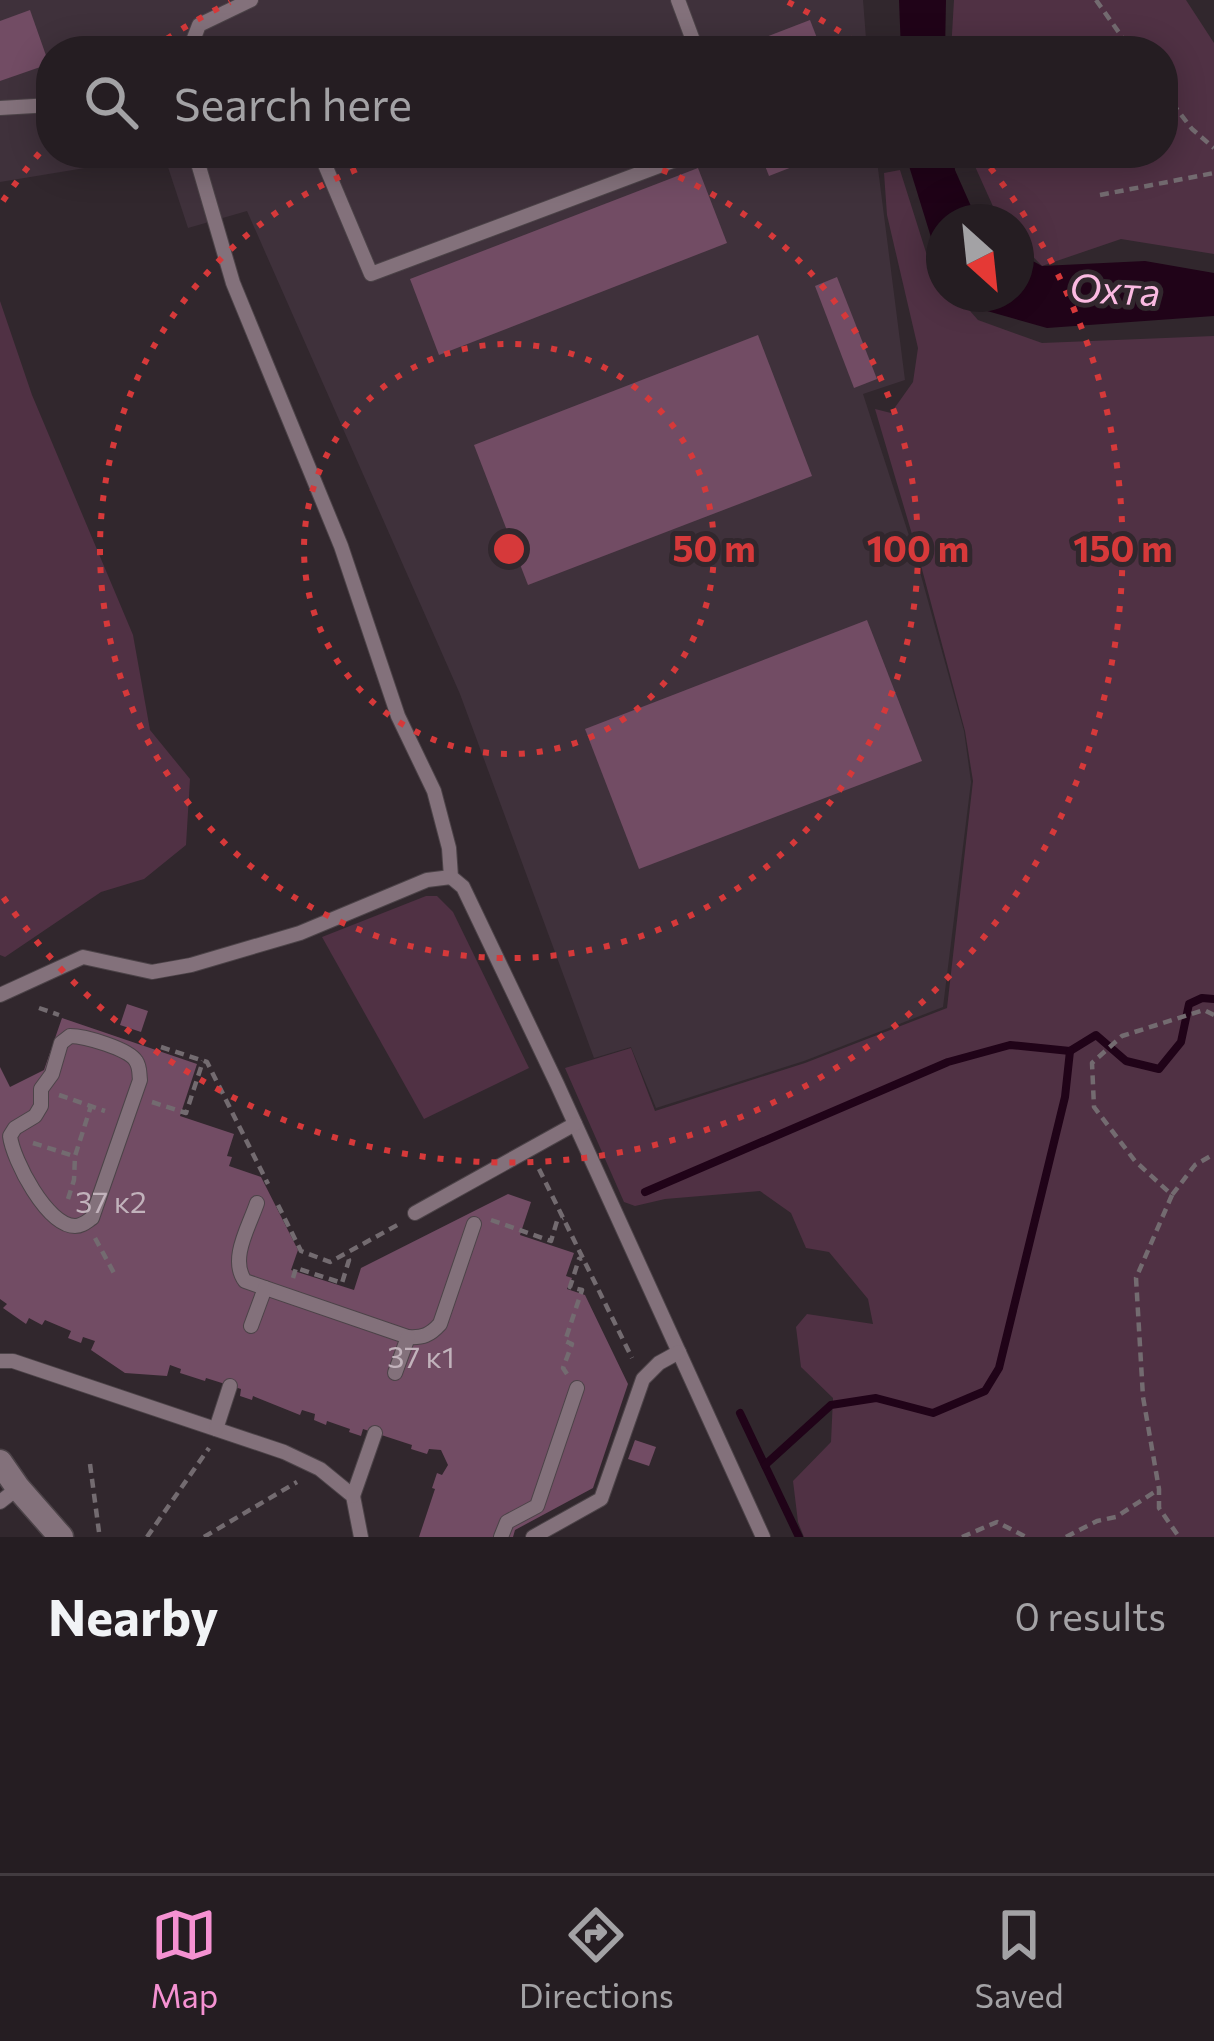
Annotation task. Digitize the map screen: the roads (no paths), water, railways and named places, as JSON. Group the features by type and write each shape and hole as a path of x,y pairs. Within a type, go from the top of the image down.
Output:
{"street":[{"path":"0,1462 9,1495 61,1537"}],"lane":[{"path":"195,36 199,25 251,0"},
{"path":"678,0 691,36"},
{"path":"0,108 36,106"},
{"path":"199,168 233,283 341,546 398,716 434,791 449,848 451,877"},
{"path":"326,168 371,274 654,168"},
{"path":"0,995 83,957 152,972 191,964 300,933 427,880 451,877 463,886 763,1537"},
{"path":"80,1036 132,1054 140,1080 95,1211 86,1223 68,1226 7,1160 15,1128 35,1116 41,1106 41,1089 52,1074 61,1043 80,1036"},
{"path":"415,1214 575,1124"},
{"path":"257,1203 238,1259 238,1272 245,1281 421,1338 440,1324 474,1224"},
{"path":"251,1326 265,1288"},
{"path":"395,1372 408,1336"},
{"path":"532,1537 601,1499 643,1379 679,1352"},
{"path":"0,1361 13,1361 284,1452 320,1468 353,1496"},
{"path":"218,1430 230,1386"},
{"path":"502,1537 507,1522 537,1506 577,1388"},
{"path":"361,1537 353,1496 375,1432"}],"water":[{"path":"899,0 946,0 945,36 900,36"},
{"path":"910,168 955,170 970,204 926,204 926,221"},
{"name":"Охта","path":"1145,261 1214,273 1214,316 1047,328 991,312 1034,312 1034,262 1042,266"}],"waterway":[{"path":"645,1192 948,1062 1010,1045 1070,1051 1096,1035 1126,1061 1159,1069 1181,1042 1189,1004 1214,999"},
{"path":"765,1465 831,1405 876,1398 933,1413 985,1391 999,1368 1065,1097 1070,1051"},
{"path":"740,1413 799,1537"}]}
